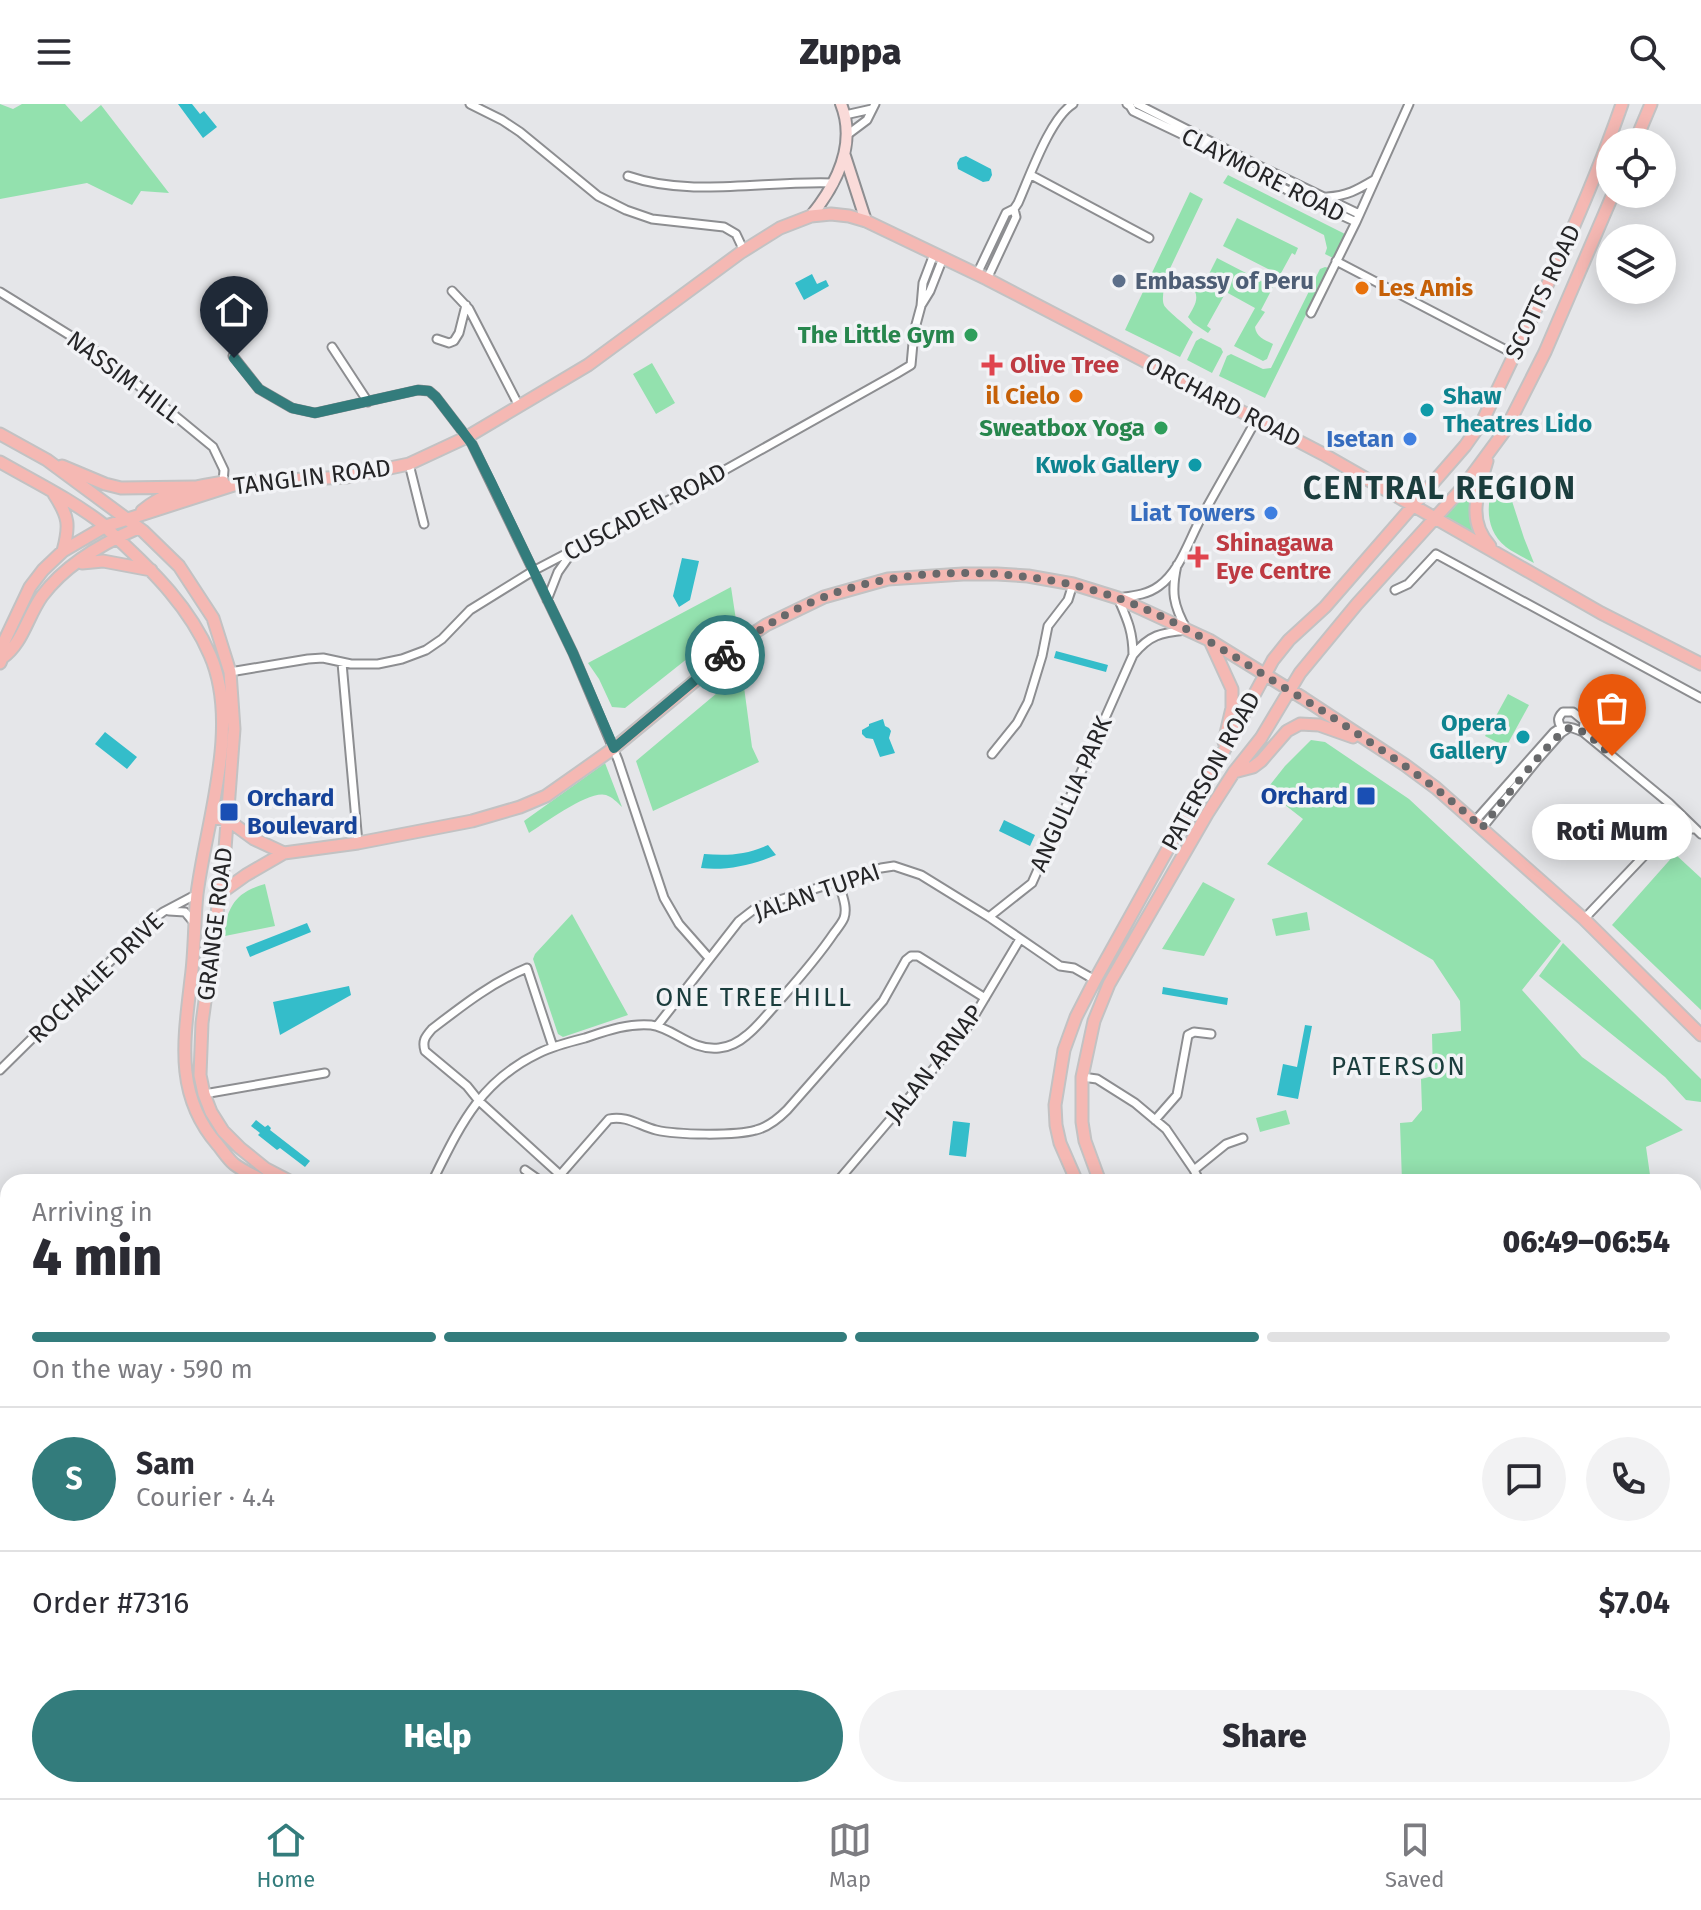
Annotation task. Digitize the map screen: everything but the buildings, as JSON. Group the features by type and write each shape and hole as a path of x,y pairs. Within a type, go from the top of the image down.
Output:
{"main road":[{"name":"SCOTTS ROAD","path":"1413,506 1482,422 1571,231 1622,104"},
{"path":"1641,128 1651,104"},
{"name":"SCOTTS ROAD","path":"1433,519 1490,453 1512,418 1607,208"},
{"name":"TANGLIN ROAD","path":"1,660 2,646 30,587 43,570 63,551 106,526 243,482 347,477 409,464 467,437 588,365 780,228 811,216 842,214 866,221"},
{"name":"ORCHARD ROAD","path":"866,221 982,276 1323,454 1498,556 1701,664"},
{"path":"0,434 47,460 105,484 121,488 194,487"},
{"path":"1490,453 1478,491 1475,516 1481,537 1498,556"},
{"name":"GRANGE ROAD","path":"47,460 132,517 138,528 179,566 213,618 230,672 234,729 228,820 202,1023 200,1075 211,1112 223,1131 240,1148 276,1174"},
{"name":"GRANGE ROAD","path":"0,462 52,490 106,526 151,570 183,608 210,655 218,677 222,726 211,817 197,893 184,1049 186,1085 194,1110 210,1136 234,1164 251,1174"},
{"path":"132,517 162,496 194,487 243,482"},
{"path":"52,490 65,510 68,522 63,551"},
{"name":"PATERSON ROAD","path":"1074,1174 1060,1143 1055,1105 1064,1050 1076,1017 1273,660 1289,640 1325,607 1413,506"},
{"name":"PATERSON ROAD","path":"1097,1174 1085,1141 1082,1122 1082,1077 1094,1021 1109,984 1187,847 1234,772 1261,738 1289,689 1357,604 1433,519"},
{"name":"TANGLIN ROAD","path":"1,660 13,650 41,598 64,573 116,537 138,528"},
{"path":"64,573 84,562 103,561 151,570"},
{"path":"218,895 284,853 358,843 472,821 546,796 614,748 748,637 824,597 888,579 926,575 1028,576 1073,584 1118,598 1209,640 1373,745 1436,788 1478,824 1584,919 1701,1035"},
{"path":"1209,640 1232,689 1232,708 1220,758"},
{"path":"1234,772 1253,767 1287,731 1300,724 1319,725 1373,745"},
{"path":"211,817 228,820 254,839 284,853"}],"street":[{"path":"470,104 520,132 598,196 652,219 724,227 736,234 744,251"},
{"path":"982,276 1006,213 1014,209 1052,127 1060,114 1073,104"},
{"name":"CLAYMORE ROAD","path":"1132,104 1324,197 1358,218"},
{"name":"CLAYMORE ROAD","path":"1132,104 1133,111 1238,165 1358,218"},
{"path":"1311,313 1409,104"},
{"path":"811,216 834,183 844,154 847,135 843,109 873,106 867,120 847,135"},
{"path":"844,154 866,221"},
{"path":"1031,175 1149,238"},
{"path":"628,176 644,182 681,186 834,183"},
{"path":"1324,197 1341,197 1375,180"},
{"name":"CUSCADEN ROAD","path":"230,672 323,658 342,663 378,664 426,650 442,639 470,610 533,571 796,432 911,365 923,283 938,256"},
{"path":"1336,261 1514,354"},
{"path":"452,291 466,305 519,406"},
{"name":"NASSIM HILL","path":"0,292 100,354 213,447 224,470 223,482"},
{"path":"437,339 449,343 454,341 466,305"},
{"path":"332,347 368,402"},
{"path":"233,356 259,389 292,408 315,413 418,390 429,391 436,397 467,437 491,482 586,683 614,748 664,898 679,924 709,958"},
{"path":"1133,655 1130,625 1118,598 1144,594 1160,586 1177,565 1256,420"},
{"path":"409,464 424,524"},
{"path":"547,600 558,572 572,553"},
{"path":"1395,590 1408,584 1436,554 1701,698"},
{"path":"1133,655 1152,637 1187,630 1174,602 1177,565"},
{"path":"992,754 1017,723 1028,702 1048,626 1068,600 1073,584"},
{"name":"ANGULLIA PARK","path":"989,917 1032,883 1133,655"},
{"path":"342,663 358,843"},
{"path":"1583,732 1584,721 1573,712 1563,712 1559,716 1558,722 1583,732 1698,831"},
{"path":"1478,824 1544,742 1567,728"},
{"path":"1662,837 1669,803"},
{"path":"1584,919 1662,837 1678,829 1698,831"},
{"name":"JALAN TUPAI","path":"657,1026 739,921 757,907 894,866 921,875 1060,966 1074,968 1095,980"},
{"path":"436,1174 466,1118 489,1088 504,1074 537,1054 632,1025 657,1026 704,1047 720,1048 736,1043 750,1033 801,977 844,919 845,905 839,882"},
{"name":"ROCHALIE DRIVE","path":"0,1070 150,922 197,893"},
{"path":"163,912 180,910 195,924"},
{"name":"JALAN ARNAP","path":"844,1174 964,1033 1020,939"},
{"path":"561,1174 609,1119 624,1118 654,1130 675,1134 756,1130 773,1122 883,1001 911,956 918,956 985,998"},
{"path":"552,1174 467,1086 425,1051 423,1044 425,1036 432,1029 480,992 527,968 553,1047"},
{"path":"1155,1120 1177,1095 1188,1035 1194,1032 1211,1034"},
{"path":"1086,1056 1097,1079 1135,1103 1166,1129 1196,1174"},
{"path":"204,1094 325,1073"},
{"path":"1082,1077 1097,1079"},
{"path":"1194,1170 1226,1144 1243,1138"},
{"path":"525,1170 531,1174"}],"green space":[{"path":"0,104 13,109 22,104 65,104 81,122 101,105 169,193 141,191 132,205 87,183 0,199"},
{"path":"1228,175 1345,234 1333,258 1325,254 1324,235 1223,183"},
{"path":"1190,192 1203,199 1165,279 1163,296 1165,307 1193,332 1180,357 1125,330"},
{"path":"1237,218 1298,248 1280,275 1223,246"},
{"path":"1217,258 1273,287 1261,310 1265,312 1255,327 1259,336 1273,344 1267,359 1263,361 1234,346 1255,308 1226,292 1207,326 1211,329 1208,333 1188,317 1196,297 1191,285 1194,280 1204,284"},
{"path":"1329,268 1265,398 1219,376 1227,356 1231,354 1263,369 1271,368 1320,269"},
{"path":"1201,338 1223,352 1212,373 1187,360 1196,341"},
{"path":"652,363 675,403 656,414 633,374"},
{"path":"1490,453 1475,516 1498,556 1433,519"},
{"path":"1495,476 1511,498 1534,563 1506,547 1493,531 1489,504"},
{"path":"731,587 736,620 625,708 612,707 588,663"},
{"path":"742,672 752,747 759,762 653,811 636,761"},
{"path":"1508,694 1529,705 1506,747 1485,736"},
{"path":"1311,740 1325,742 1409,799 1561,941 1522,990 1582,1057 1683,1130 1646,1147 1650,1174 1402,1174 1400,1123 1412,1122 1422,1110 1421,1079 1433,1076 1432,1034 1461,1031 1460,1001 1433,960 1267,864 1303,819 1266,790"},
{"path":"605,763 622,807 606,795 589,797 529,833 524,821"},
{"path":"1675,854 1701,878 1701,1010 1612,925"},
{"path":"1203,882 1235,899 1204,956 1162,949"},
{"path":"265,884 275,926 220,937 230,910 239,897"},
{"path":"1307,912 1310,930 1276,936 1272,919"},
{"path":"572,914 628,1015 563,1037 558,1034 533,959"},
{"path":"1563,943 1701,1079 1701,1102 1686,1100 1665,1077 1539,976"},
{"path":"1286,1110 1290,1124 1260,1132 1256,1118"}],"water":[{"path":"178,104 192,104 200,114 204,111 217,127 203,138"},
{"path":"966,156 991,169 989,181 983,182 958,169 960,158"},
{"path":"812,274 817,284 826,280 829,286 804,300 795,283"},
{"path":"682,558 699,561 690,600 679,607 673,596"},
{"path":"1056,651 1108,665 1106,672 1054,658"},
{"path":"883,719 891,731 889,738 895,753 880,757 873,739 866,738 862,730"},
{"path":"105,732 137,757 127,769 95,744"},
{"path":"1004,820 1035,835 1030,846 999,831"},
{"path":"768,845 776,855 758,862 720,869 701,868 704,854 737,854"},
{"path":"307,923 311,932 250,957 246,947"},
{"path":"349,986 351,995 280,1035 273,1002"},
{"path":"1163,987 1228,998 1227,1005 1162,994"},
{"path":"1305,1025 1312,1026 1298,1099 1277,1095 1283,1064 1297,1067"},
{"path":"256,1120 265,1127 268,1125 270,1130 310,1161 305,1167 258,1135 260,1133 251,1126"},
{"path":"953,1121 970,1123 966,1157 949,1155"}],"way so far":[{"path":"725,655 766,625 824,597 856,587 888,579 926,575 1028,576 1073,584 1118,598 1209,640 1405,765 1482,828 1566,729 1583,732 1612,756"}],"place":[{"name":"Embassy of Peru","path":"1119,281"},
{"name":"Les Amis","path":"1362,288"},
{"name":"The Little Gym","path":"971,335"},
{"name":"Olive Tree","path":"992,365"},
{"name":"il Cielo","path":"1076,396"},
{"name":"Shaw Theatres Lido","path":"1427,410"},
{"name":"Sweatbox Yoga","path":"1161,428"},
{"name":"Isetan","path":"1410,439"},
{"name":"Kwok Gallery","path":"1195,465"},
{"name":"Liat Towers","path":"1271,513"},
{"name":"Shinagawa Eye Centre","path":"1198,557"},
{"name":"Opera Gallery","path":"1523,737"},
{"name":"Roti Mum","path":"1612,756"},
{"name":"Orchard","path":"1366,796"},
{"name":"Orchard Boulevard","path":"229,812"}],"district":[{"name":"CENTRAL REGION","path":"1440,488"},
{"name":"ONE TREE HILL","path":"754,997"},
{"name":"PATERSON","path":"1399,1066"}],"route":[{"path":"234,358 259,389 292,408 315,413 418,390 429,391 436,397 472,444 573,653 614,748 725,655"}]}
